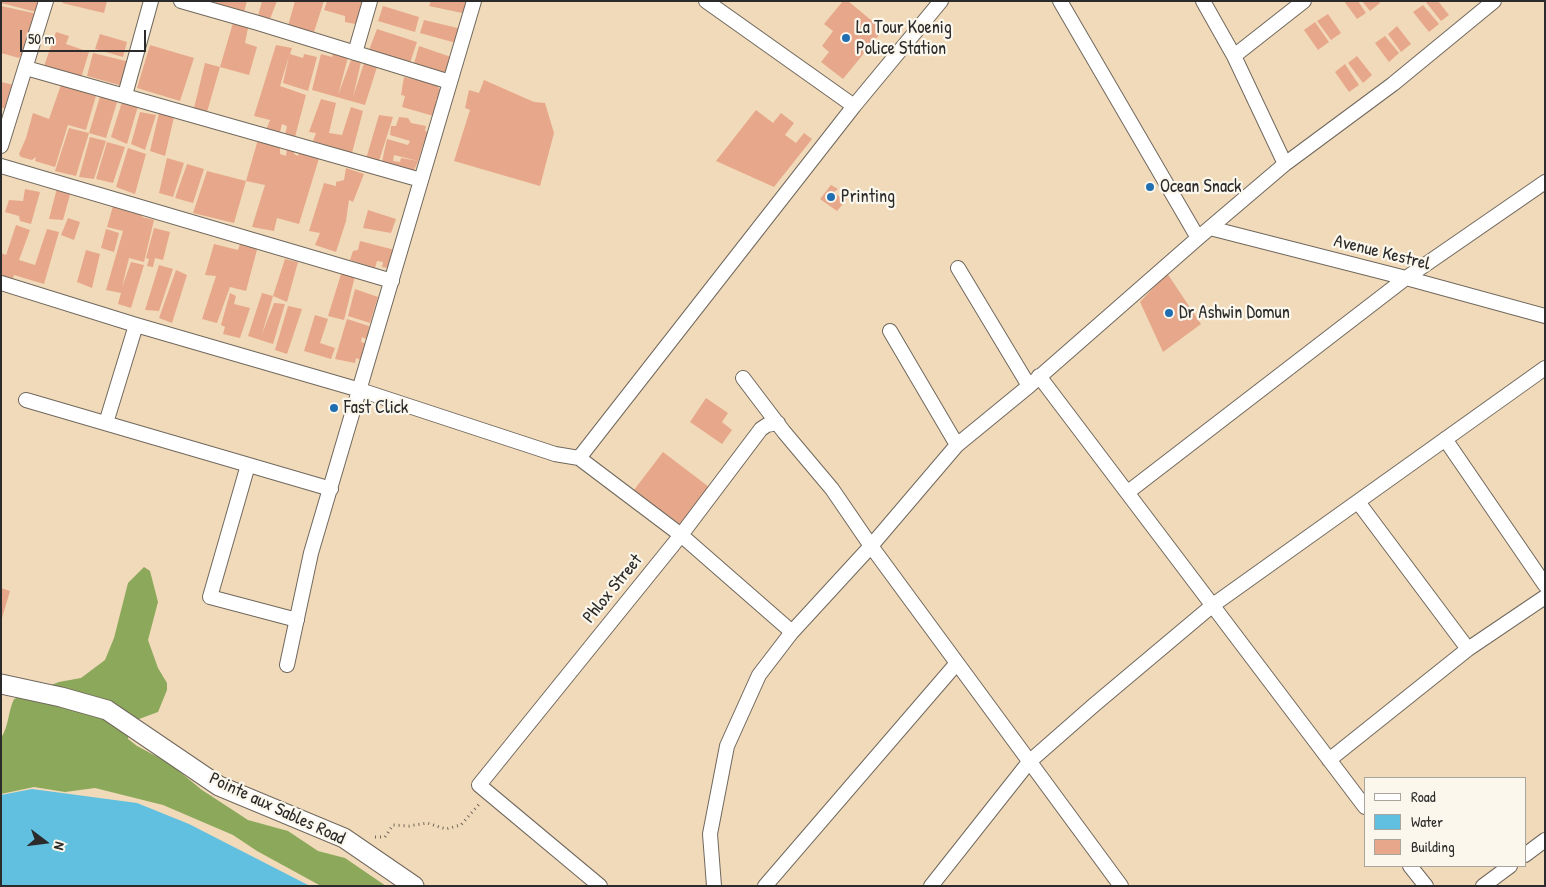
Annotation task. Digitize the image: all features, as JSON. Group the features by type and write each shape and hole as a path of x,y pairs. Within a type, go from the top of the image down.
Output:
{"main road":[{"name":"Pointe aux Sables Road","path":"1,684 61,697 107,710 219,786 344,838 414,886"}],"street":[{"path":"1,146 46,1"},
{"path":"125,96 151,1"},
{"path":"181,1 450,82"},
{"path":"355,53 370,1"},
{"path":"287,665 311,553 474,1"},
{"path":"706,1 854,106"},
{"path":"579,458 854,106 941,1"},
{"path":"1060,1 1198,238"},
{"path":"1203,1 1234,56 1285,164"},
{"path":"1234,56 1304,1"},
{"path":"714,886 710,834 727,746 759,675 792,632 871,546 957,445 1285,164 1393,84 1494,1"},
{"path":"26,68 421,180"},
{"path":"1,166 392,281"},
{"path":"1128,492 1406,278 1545,182"},
{"name":"Avenue Kestrel","path":"1210,228 1545,316"},
{"path":"958,268 1034,381 1128,492 1364,805"},
{"path":"1,283 136,325 360,390 555,454 579,458 682,535 792,632"},
{"path":"106,423 136,325"},
{"path":"890,331 957,445"},
{"path":"931,886 1029,762 1213,605 1545,368"},
{"path":"743,378 832,489 871,546 1121,886"},
{"path":"26,400 331,488"},
{"name":"Phlox Street","path":"484,788 682,535 761,429 767,425 778,423"},
{"path":"1445,439 1545,585"},
{"path":"248,465 210,597 297,620"},
{"path":"1358,502 1468,649"},
{"path":"1329,760 1468,649 1545,597"},
{"path":"765,886 957,663"},
{"path":"484,788 600,886"},
{"path":"1526,854 1545,840"},
{"path":"1411,867 1426,886"},
{"path":"1483,886 1509,867"}],"path":[{"path":"344,838 385,837 393,825 409,826 426,823 446,829 461,825 484,788"}],"green space":[{"path":"144,567 150,571 158,602 148,640 158,668 167,683 167,690 158,712 131,722 128,739 169,763 202,790 248,820 288,831 318,851 345,858 386,886 321,886 257,851 233,835 163,805 95,788 65,792 34,787 1,794 1,738 6,729 14,699 59,682 81,678 105,660 114,638 128,583"}],"water":[{"path":"32,789 137,803 189,824 310,886 1,886 1,795"}],"building":[{"path":"1,1 43,1 40,13 1,3"},
{"path":"63,1 107,1 104,13 62,3"},
{"path":"216,1 247,1 244,12 215,3"},
{"path":"262,1 277,1 270,19 258,16"},
{"path":"295,1 324,1 314,32 288,26"},
{"path":"327,1 366,1 360,25 345,22 345,16 324,10"},
{"path":"431,1 470,1 467,14 429,6"},
{"name":"La Tour Koenig Police Station","path":"843,1 848,1 883,30 843,79 821,62 829,52 822,46 833,31 824,24"},
{"path":"1344,1 1358,1 1366,13 1357,19"},
{"path":"1362,1 1378,1 1380,3 1370,11"},
{"path":"1425,1 1438,1 1449,15 1441,21"},
{"path":"1423,5 1439,24 1429,32 1413,12"},
{"path":"1,6 38,14 24,51 19,58 1,53"},
{"path":"383,6 419,17 415,32 378,21"},
{"path":"1328,14 1341,33 1331,40 1317,21"},
{"path":"424,20 462,29 456,43 420,33"},
{"path":"1315,22 1329,42 1318,50 1304,30"},
{"path":"233,23 248,28 245,43 257,47 249,75 220,67"},
{"path":"1397,26 1411,44 1401,52 1388,34"},
{"path":"377,29 417,42 410,63 369,50"},
{"path":"56,32 69,36 66,44 89,52 81,78 44,66"},
{"path":"100,34 127,42 123,57 95,49"},
{"path":"1385,36 1399,53 1389,62 1375,43"},
{"path":"150,45 194,58 180,101 137,88"},
{"path":"276,45 292,48 290,54 303,58 304,54 317,57 308,91 283,83 289,56 280,86 306,95 295,137 285,135 287,126 282,124 279,136 266,130 270,120 254,116"},
{"path":"419,46 454,58 450,77 413,67"},
{"path":"93,53 130,62 123,86 87,76"},
{"path":"333,53 348,57 338,95 351,60 361,62 353,97 364,63 377,67 365,105 312,90 321,54 332,57"},
{"path":"1357,56 1372,75 1363,83 1348,63"},
{"path":"205,63 220,67 207,112 194,108"},
{"path":"1345,64 1359,85 1349,92 1335,72"},
{"path":"404,77 439,85 438,88 446,91 442,99 435,100 440,103 437,117 402,107 405,96 401,95"},
{"path":"484,80 534,102 545,103 554,133 540,186 454,161 470,110 465,108 469,90 479,93"},
{"path":"1,82 14,85 6,109 1,107"},
{"path":"62,82 98,89 86,130 68,125 55,167 35,161 36,157 32,160 21,157 19,154 33,113 49,119"},
{"path":"102,90 119,96 106,138 89,133"},
{"path":"321,99 336,103 329,133 342,135 351,107 363,111 352,153 313,141 316,133 309,132"},
{"path":"122,102 138,106 127,144 111,137"},
{"path":"756,110 773,123 781,113 794,123 785,135 796,143 804,133 812,139 774,187 716,161"},
{"path":"140,112 156,115 145,150 131,144"},
{"path":"159,113 174,117 165,156 150,151"},
{"path":"379,115 393,117 379,161 366,159"},
{"path":"399,117 408,118 411,123 426,126 425,131 433,134 430,144 424,142 418,161 412,175 381,166 387,139 408,145 410,141 390,135 391,126 396,126","holes":["394,155 418,161 401,158 400,162 393,161"]},
{"path":"69,128 89,133 76,176 55,171"},
{"path":"259,136 280,146 280,154 286,156 287,148 295,151 294,154 298,156 300,150 320,155 299,224 277,218 274,231 252,227 265,185 246,181"},
{"path":"90,137 106,141 94,179 79,177"},
{"path":"107,142 125,147 113,183 96,179"},
{"path":"128,148 146,154 135,194 116,187"},
{"path":"167,158 184,163 173,197 159,193"},
{"path":"187,164 204,169 193,203 175,198"},
{"path":"346,168 364,174 353,202 349,200 346,221 336,252 315,245 320,233 309,231 324,183 336,186 336,182 344,180"},
{"path":"207,171 246,181 234,223 193,213"},
{"name":"Printing","path":"831,185 838,189 834,192 842,199 844,196 847,199 837,211 820,199"},
{"path":"57,188 71,191 63,220 49,219"},
{"path":"25,189 40,192 31,224 20,221 19,216 5,212 9,200 23,201"},
{"path":"113,206 143,213 142,217 154,220 144,262 129,258 122,287 131,262 144,265 131,308 118,304 121,293 106,290 123,231 107,227"},
{"path":"368,210 396,219 391,233 363,228"},
{"path":"68,218 80,222 74,240 61,235"},
{"path":"16,225 30,230 19,260 35,265 47,229 59,232 44,284 14,275 12,281 1,279 1,253 6,255"},
{"path":"154,228 170,232 163,260 155,258 153,267 147,266 149,259 146,258"},
{"path":"106,229 119,233 114,252 101,248"},
{"path":"241,241 258,246 246,291 230,287 217,323 202,319 216,276 205,275 214,244 238,250"},
{"path":"360,241 399,251 393,269 382,267 383,262 377,261 375,268 350,260 353,251 358,250"},
{"path":"86,250 100,254 92,288 77,282"},
{"path":"285,259 298,262 287,302 273,296"},
{"path":"159,265 173,269 159,311 145,310"},
{"path":"176,270 187,275 172,323 159,318"},
{"path":"342,271 355,276 344,320 328,316"},
{"name":"Dr Ashwin Domun","path":"1167,273 1201,324 1163,352 1140,302"},
{"path":"355,289 378,297 370,323 348,316"},
{"path":"230,293 236,296 234,304 250,308 240,338 223,334 225,327 221,325"},
{"path":"262,293 273,296 262,334 274,303 285,304 273,344 248,336"},
{"path":"288,306 302,309 287,354 275,350"},
{"path":"315,315 328,319 320,343 335,348 331,359 304,351"},
{"path":"347,319 369,326 368,340 362,337 361,342 368,344 365,362 356,358 355,363 335,359"},
{"path":"706,398 728,413 722,422 732,430 722,444 690,422"},
{"path":"663,452 713,490 685,528 634,490"},
{"path":"1,588 10,591 2,618 1,618"}],"place":[{"name":"La Tour Koenig Police Station","path":"846,38"},
{"name":"Ocean Snack","path":"1150,187"},
{"name":"Printing","path":"831,197"},
{"name":"Dr Ashwin Domun","path":"1169,313"},
{"name":"Fast Click","path":"334,408"}]}
